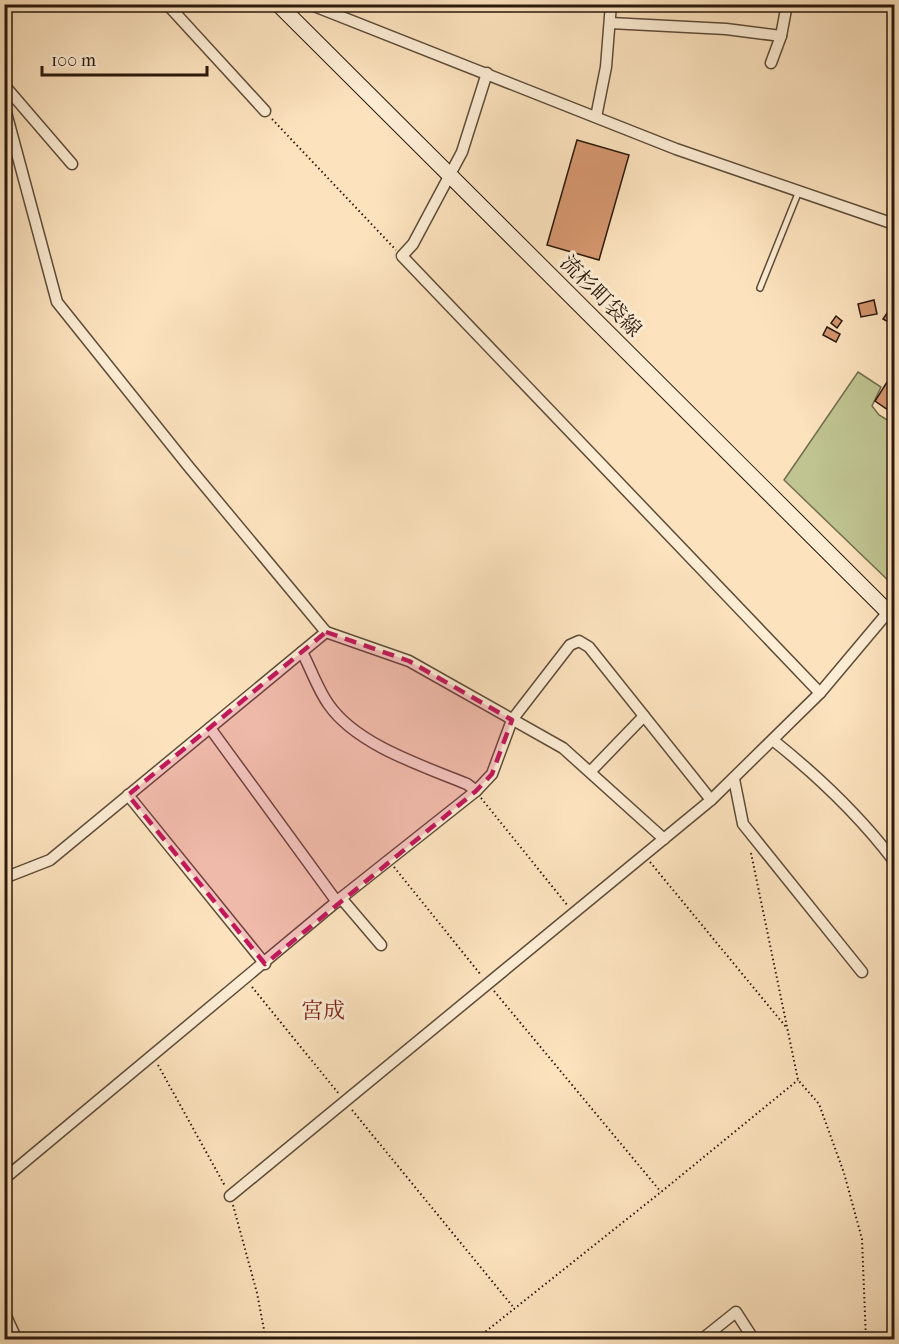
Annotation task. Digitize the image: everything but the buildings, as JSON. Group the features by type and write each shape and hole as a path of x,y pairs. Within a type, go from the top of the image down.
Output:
{"main road":[{"name":"流杉町袋線","path":"278,4 892,611"}],"street":[{"path":"166,4 265,111"},
{"path":"309,4 676,149 894,224"},
{"path":"596,117 606,67 611,4"},
{"path":"771,63 781,36 787,4"},
{"path":"610,23 726,29 781,36"},
{"path":"487,73 462,152 413,243 402,256 820,693"},
{"path":"4,86 72,164"},
{"path":"4,105 57,302 189,467 326,632 409,661 563,748 664,839"},
{"path":"231,1196 711,800 774,741 820,693 892,611"},
{"path":"4,878 50,860 326,632"},
{"path":"4,1179 265,964 339,900 476,791 492,774 512,720 570,645 579,641 589,647 711,800"},
{"path":"302,652 327,704 335,713 383,749 467,784 476,791"},
{"path":"591,771 644,716"},
{"path":"210,728 339,900 381,945"},
{"path":"774,741 822,780 857,815 894,861"},
{"path":"734,779 743,824 862,972"},
{"path":"128,795 265,964"},
{"path":"4,1312 17,1340"},
{"path":"701,1340 736,1312 754,1340"}],"lane":[{"path":"760,288 799,191"}],"path":[{"path":"265,111 402,256"},
{"path":"476,791 574,914"},
{"path":"751,852 798,1080 819,1104 844,1173 859,1228 865,1287 866,1340"},
{"path":"645,855 786,1027"},
{"path":"389,860 488,984 661,1192"},
{"path":"245,979 514,1308"},
{"path":"475,1340 798,1080"}],"highlighted area":[{"path":"326,632 409,661 512,720 492,774 476,791 265,964 128,795"}],"green space":[{"path":"858,372 881,387 872,406 879,415 894,424 894,586 784,480"}],"district":[{"name":"宮成","path":"323,1011"}]}
